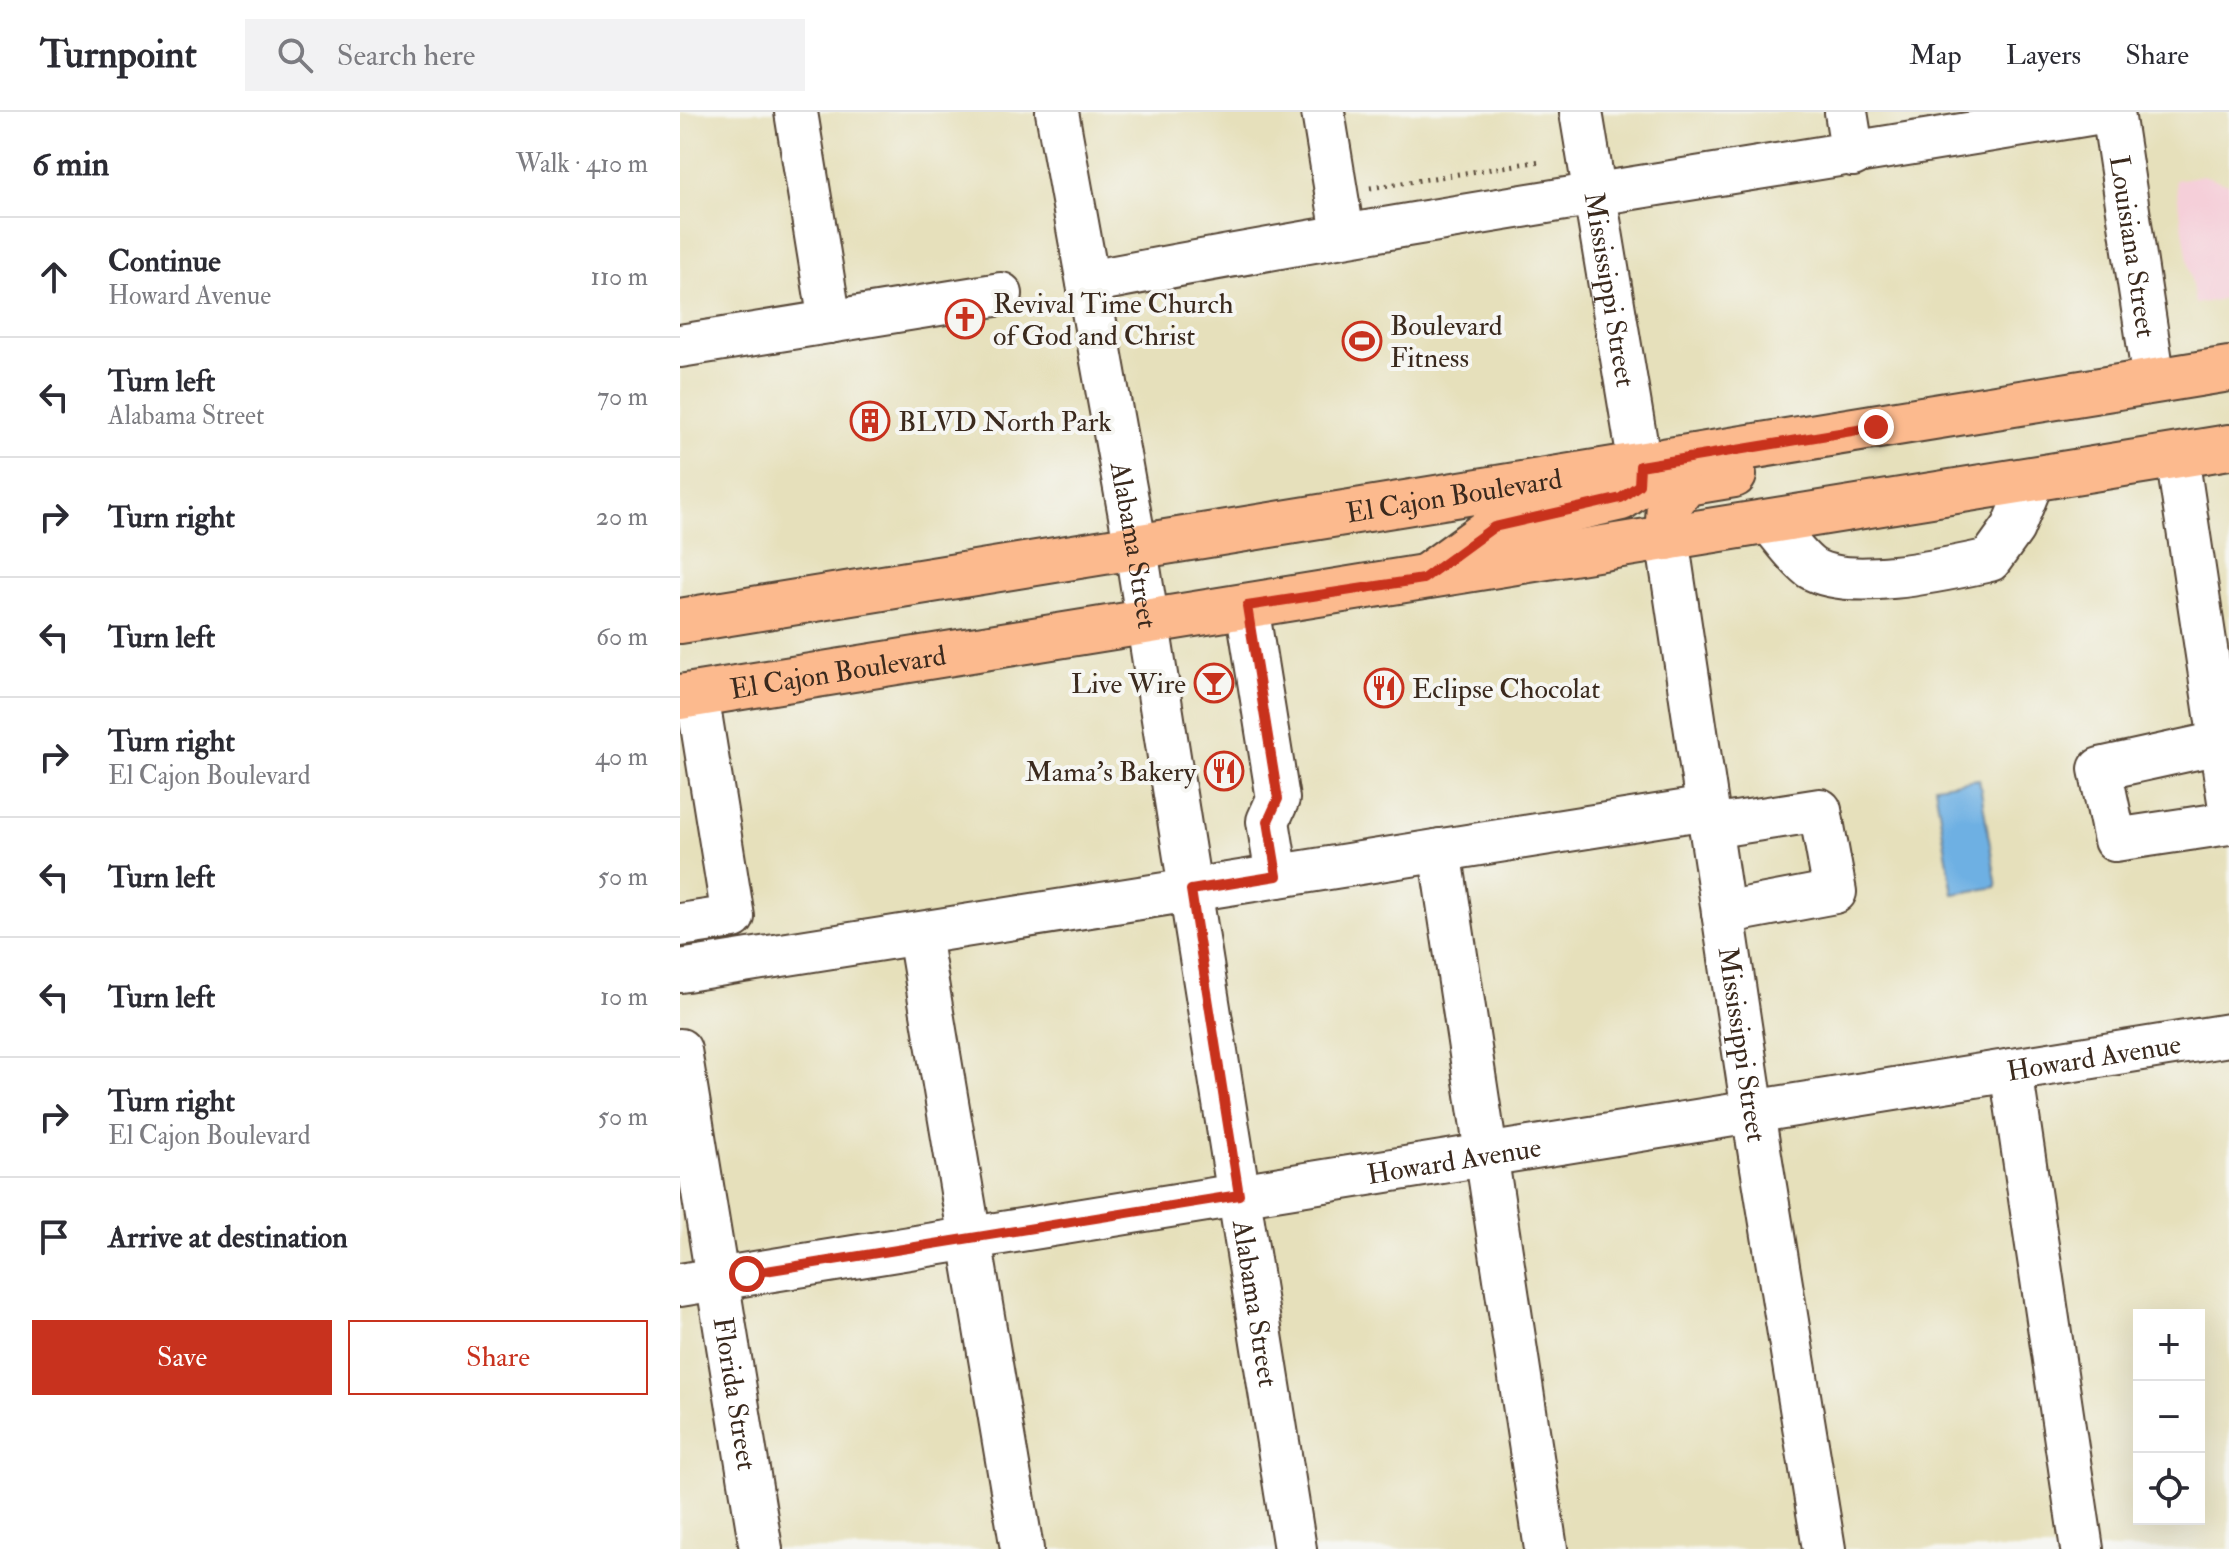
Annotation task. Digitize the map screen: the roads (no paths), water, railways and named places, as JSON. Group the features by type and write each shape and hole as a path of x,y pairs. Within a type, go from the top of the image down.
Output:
{"main road":[{"name":"El Cajon Boulevard","path":"680,621 2229,369"},
{"path":"1667,538 1669,504 1686,483 1815,462 1876,427"},
{"name":"El Cajon Boulevard","path":"688,696 2229,447"},
{"path":"1423,579 1494,527 1621,498 1639,485 1640,466"}],"street":[{"path":"796,112 830,322"},
{"name":"Alabama Street","path":"1057,112 1136,549 1295,1549"},
{"path":"1323,112 1343,234"},
{"name":"Mississippi Street","path":"1581,112 1640,466"},
{"path":"1846,112 1853,155"},
{"path":"1088,282 1343,234 1595,197 2101,112"},
{"name":"Louisiana Street","path":"2113,112 2154,381"},
{"path":"680,346 1001,294"},
{"path":"2177,456 2222,726 2229,801"},
{"path":"1769,521 1812,568 1856,580 1944,570 1990,560 2013,528 2033,479"},
{"name":"Mississippi Street","path":"1667,538 1753,1112 1824,1549"},
{"path":"1247,606 1278,799 1268,821 1277,876"},
{"path":"680,925 733,917 688,696"},
{"path":"2222,726 2100,769 2115,840 2229,823"},
{"path":"680,971 1440,850 1709,818 1820,810 1835,892 1723,913"},
{"path":"1440,850 1546,1549"},
{"path":"919,935 1022,1549"},
{"name":"Howard Avenue","path":"699,1282 2229,1035"},
{"name":"Florida Street","path":"680,1050 699,1282 761,1549"},
{"path":"2011,1070 2082,1549"}],"water":[{"path":"1979,779 1997,887 1953,894 1935,786"}],"place":[{"name":"Revival Time Church of God and Christ","path":"965,319"},
{"name":"Boulevard Fitness","path":"1362,341"},
{"name":"BLVD North Park","path":"870,421"},
{"name":"Live Wire","path":"1214,683"},
{"name":"Eclipse Chocolat","path":"1384,688"},
{"name":"Mama’s Bakery","path":"1224,771"}]}
